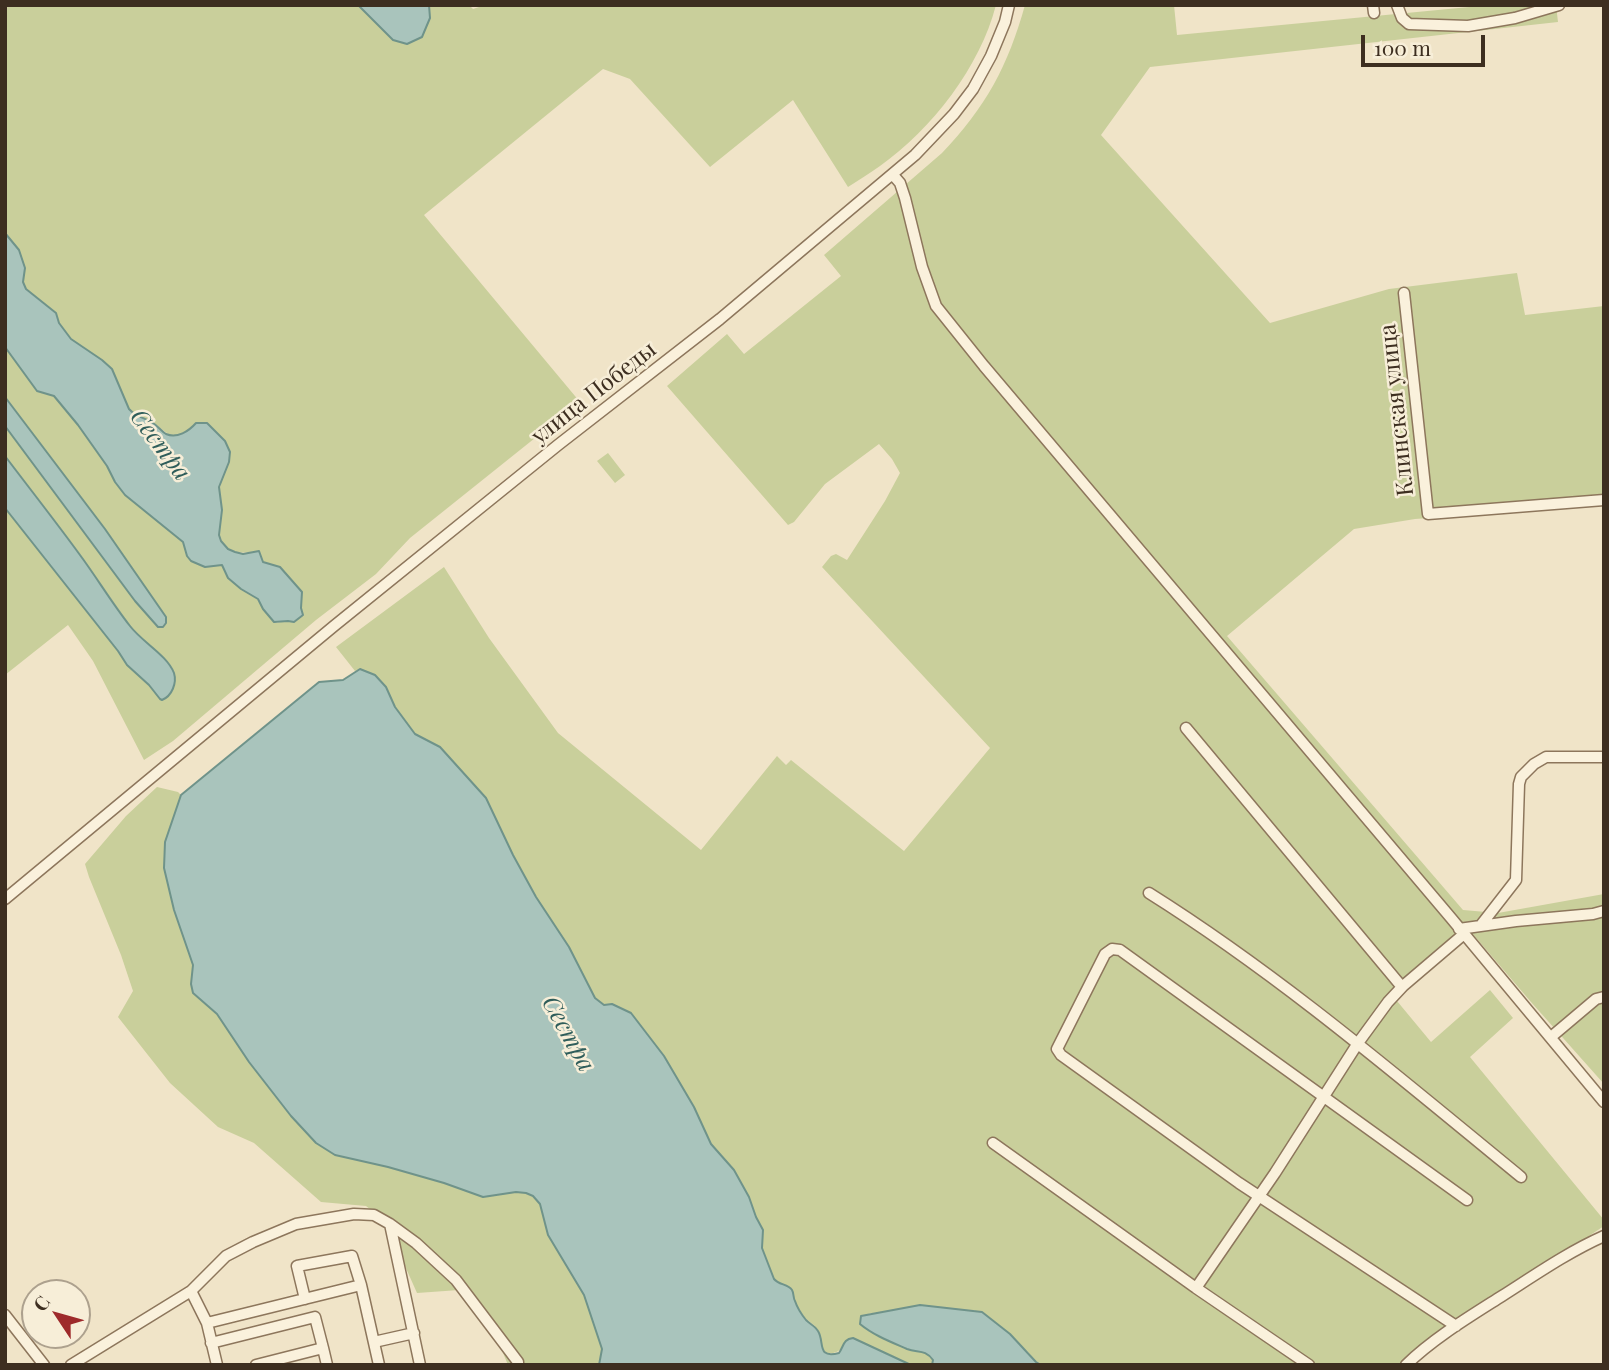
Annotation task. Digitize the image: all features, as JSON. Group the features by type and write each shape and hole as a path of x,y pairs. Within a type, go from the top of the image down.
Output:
{"street":[{"name":"улица Победы","path":"5,899 494,496 720,319 893,175 935,136 973,89 992,57 1009,5"},
{"path":"1397,5 1402,19 1409,24 1468,26 1515,18 1559,5"},
{"path":"893,175 905,198 922,267 936,306 1604,1101"},
{"name":"Клинская улица","path":"1405,293 1428,514 1604,500"},
{"path":"1185,728 1402,987"},
{"path":"1481,925 1516,880 1521,778 1534,764 1546,757 1604,757"},
{"path":"1149,892 1242,955 1358,1043 1521,1177"},
{"path":"1196,1288 1358,1043 1402,987 1461,931 1481,925 1604,911"},
{"path":"1455,1326 1259,1196 1060,1055 1058,1049 1105,954 1112,949 1119,950 1467,1200"},
{"path":"1551,1037 1596,999 1604,997"},
{"path":"993,1143 1309,1365"},
{"path":"71,1365 191,1291 226,1256 296,1224 354,1214 374,1215 390,1224 416,1243 456,1280 518,1362 517,1365"},
{"path":"390,1224 420,1365"},
{"path":"1406,1365 1455,1326 1579,1247 1604,1236"},
{"path":"306,1299 297,1266 352,1256 379,1365"},
{"path":"207,1323 361,1285"},
{"path":"191,1291 207,1323 217,1365"},
{"path":"5,1315 44,1365"},
{"path":"212,1343 315,1317 327,1365"},
{"path":"374,1342 414,1333"},
{"path":"256,1365 323,1348"}],"green space":[{"path":"5,5 469,5 473,9 485,5 996,5 989,28 966,73 935,115 899,151 848,187 793,100 710,167 630,79 603,69 424,215 580,402 410,538 376,574 316,620 173,741 144,760 93,661 68,625 5,675 5,508 127,665 149,685 172,689 175,675 130,626 79,553 5,456 5,426 135,601 166,617 105,529 5,397 5,347 37,391 54,396 78,425 125,495 183,542 191,561 205,567 222,564 225,573 241,589 258,599 263,609 277,623 288,620 301,608 302,592 275,566 263,562 259,551 236,552 223,544 219,534 222,478 190,429 171,435 134,414 129,409 112,369 71,339 59,323 56,313 23,286 19,251 5,233"},
{"path":"1025,5 1174,5 1177,35 1490,5 1556,5 1558,22 1150,67 1101,135 1270,323 1389,289 1517,273 1525,315 1604,306 1604,506 1415,519 1354,529 1227,636 1463,910 1498,913 1604,894 1604,1084 1471,932 1459,929 1397,1001 1431,1042 1490,990 1513,1018 1470,1057 1604,1220 1604,1226 1416,1351 1401,1365 1041,1365 974,1310 871,1313 861,1317 929,1355 933,1360 932,1365 911,1365 853,1338 838,1351 826,1353 820,1344 820,1334 795,1303 792,1290 774,1279 762,1248 763,1230 749,1197 734,1170 711,1144 694,1107 664,1056 631,1013 612,1004 604,1006 595,998 569,947 536,897 513,855 440,747 415,734 395,707 386,687 360,669 355,671 336,647 444,567 489,638 558,733 701,850 777,756 786,765 791,760 904,851 990,748 822,567 836,554 847,560 900,473 879,444 825,484 794,522 788,525 667,386 727,334 744,354 841,276 824,255 958,136 994,85 1011,47"},
{"path":"608,453 625,475 615,483 597,461"},
{"path":"157,787 181,795 165,842 164,868 174,910 194,965 191,984 193,993 217,1014 249,1062 291,1116 335,1155 388,1167 483,1197 516,1192 533,1196 540,1204 548,1235 584,1295 602,1349 599,1365 508,1365 499,1343 459,1290 417,1293 385,1221 366,1206 321,1202 254,1143 218,1127 170,1083 118,1017 133,991 85,864 126,816"}],"water":[{"path":"358,5 429,5 430,18 422,37 407,44 393,40"},
{"name":"Сестра","path":"5,233 19,250 25,268 23,282 26,289 56,313 59,323 71,339 112,369 132,412 153,423 164,433 174,436 190,429 196,423 207,423 225,441 230,452 219,487 222,510 219,535 221,541 235,552 243,554 259,551 263,562 280,567 302,592 303,615 294,622 274,622 258,599 228,578 222,565 205,567 191,561 183,542 125,495 78,425 54,396 37,391 5,347"},
{"path":"5,397 105,529 166,617 163,627 158,627 135,601 5,426"},
{"path":"5,456 130,626 171,666 175,677 174,685 166,698 160,699 127,665 5,508"},
{"name":"Сестра","path":"360,669 375,675 386,687 395,707 415,734 440,747 486,798 513,855 536,897 569,947 595,998 604,1005 612,1004 631,1013 664,1056 694,1107 711,1144 734,1170 749,1197 763,1230 762,1248 774,1279 792,1290 801,1313 818,1331 824,1352 839,1353 845,1341 853,1338 911,1365 599,1365 602,1349 584,1295 548,1235 540,1204 533,1196 516,1192 483,1197 388,1167 335,1155 316,1143 291,1116 249,1062 217,1014 193,993 193,965 174,910 164,868 165,842 181,795 319,682 343,680"},
{"path":"920,1305 982,1312 1010,1334 1041,1365 932,1365 933,1360 927,1354 889,1341 860,1324 861,1316"}]}
